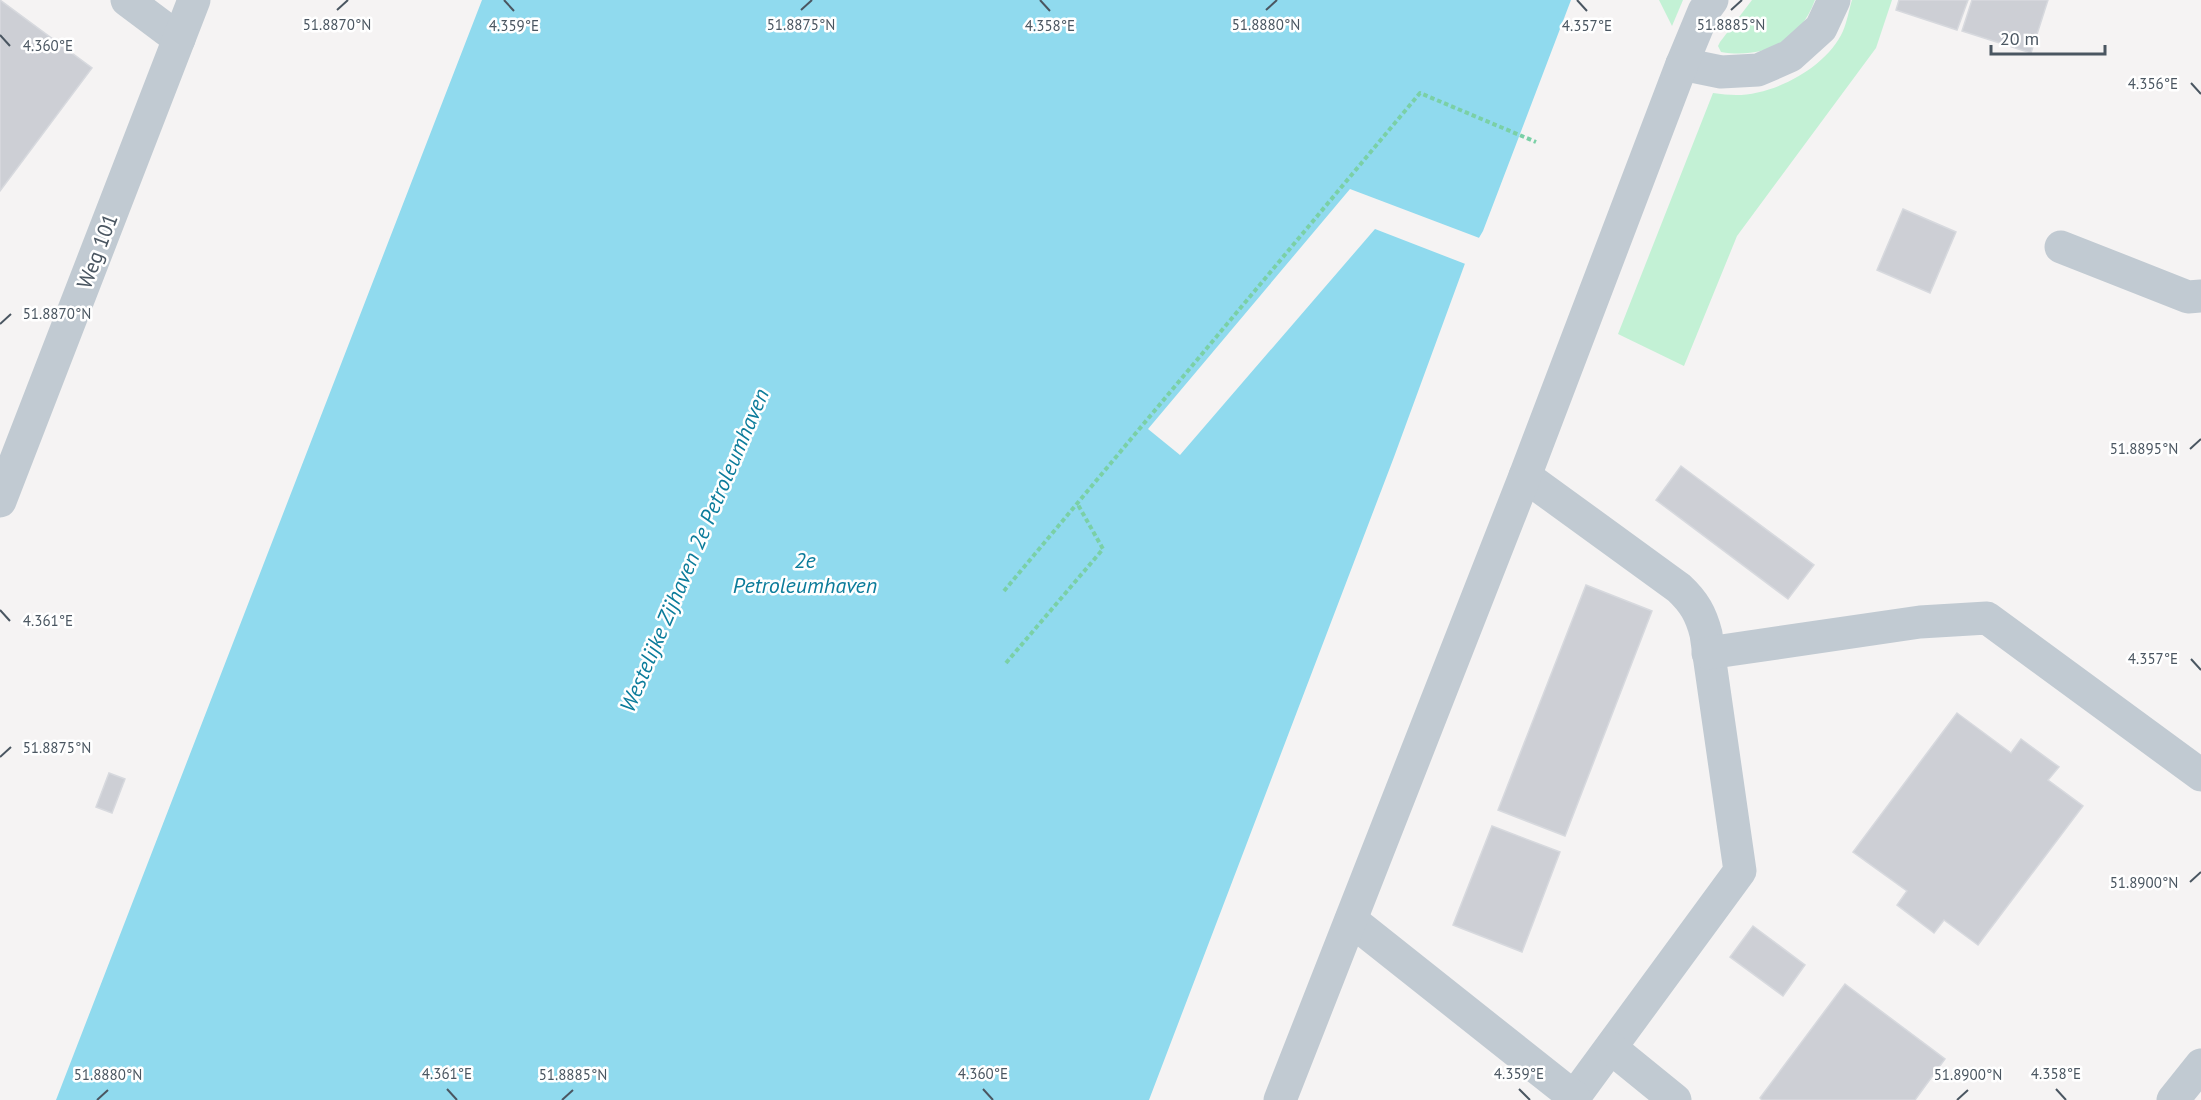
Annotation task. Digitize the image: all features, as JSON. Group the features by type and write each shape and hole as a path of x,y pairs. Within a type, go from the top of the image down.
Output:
{"lane":[{"path":"127,0 179,39"},
{"name":"Weg 101","path":"0,501 194,0"},
{"path":"1280,1100 1525,476 1682,64 1704,11 1712,0"},
{"path":"1682,64 1721,72 1758,70 1790,56 1798,49 1821,27 1833,0"},
{"path":"2061,247 2188,297 2201,296"},
{"path":"1351,920 1573,1098 1740,871 1701,615 1693,601 1679,588 1525,476"},
{"path":"1708,653 1920,622 1987,618 2201,775"},
{"path":"1611,1048 1675,1100"},
{"path":"2173,1100 2201,1065"}],"path":[{"path":"1004,591 1420,93 1536,142"},
{"path":"1006,663 1103,549 1077,503"}],"green space":[{"path":"1659,0 1683,0 1672,26"},
{"path":"1752,0 1815,0 1800,27 1778,44 1751,53 1721,52 1718,46 1720,42"},
{"path":"1852,0 1892,0 1876,48 1737,236 1684,366 1618,334 1713,93 1751,94 1798,77 1825,56 1835,44 1844,27"}],"water":[{"name":"2e Petroleumhaven","path":"482,0 1571,0 1483,231 1467,258 1394,457 1149,1100 56,1100"}],"pier":[{"path":"1350,189 1482,239 1468,265 1375,229 1180,455 1148,429"}],"building":[{"path":"0,0 92,68 0,191"},
{"path":"1899,0 1968,0 1957,30 1896,10"},
{"path":"1972,0 2048,0 2031,53 1962,31"},
{"path":"1903,209 1956,232 1930,293 1877,270"},
{"path":"1681,466 1814,565 1788,599 1656,500"},
{"path":"1586,585 1652,611 1565,836 1498,810"},
{"path":"1957,713 2011,753 2021,739 2059,767 2048,780 2083,806 1978,945 1944,920 1934,933 1897,905 1907,891 1853,852"},
{"path":"109,773 125,779 112,813 96,807"},
{"path":"1492,826 1560,852 1522,952 1453,925"},
{"path":"1753,926 1805,965 1783,996 1730,957"},
{"path":"1845,984 1945,1059 1915,1100 1762,1100 1760,1098"}],"water label":[{"name":"Westelijke Zijhaven 2e Petroleumhaven","path":"694,550"}]}
